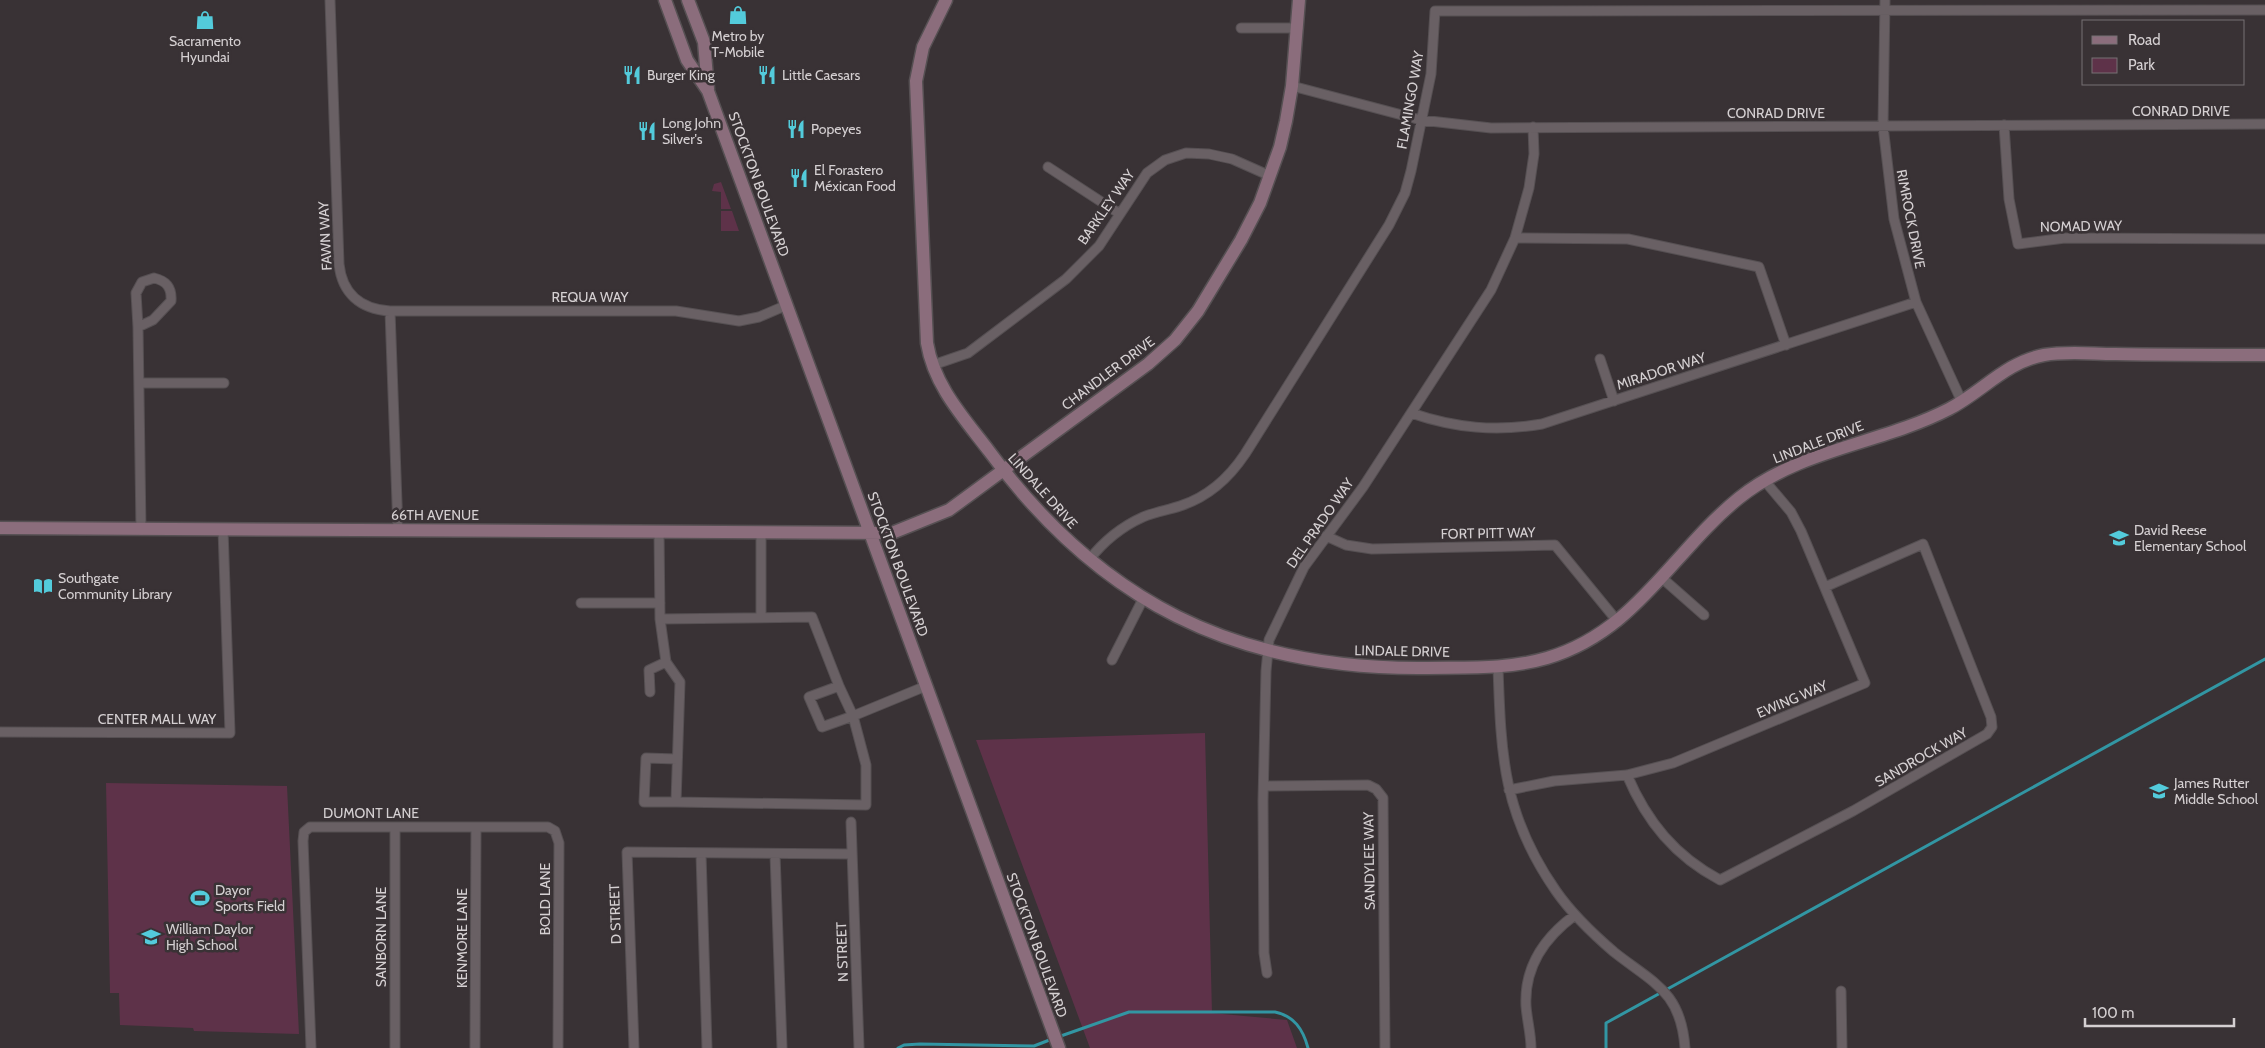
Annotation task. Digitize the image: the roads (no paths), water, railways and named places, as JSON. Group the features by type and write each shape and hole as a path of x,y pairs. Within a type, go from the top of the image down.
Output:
{"street":[{"name":"FAWN WAY","path":"330,0 340,274 349,294 357,301 377,310 390,311"},
{"name":"STOCKTON BOULEVARD","path":"665,0 687,60 708,91 1059,1048"},
{"name":"STOCKTON BOULEVARD","path":"688,0 704,42 708,91"},
{"name":"LINDALE DRIVE","path":"946,0 923,47 916,81 927,343 933,365 944,390 1003,470 1046,520 1089,560 1143,599 1206,630 1267,652 1336,664 1370,667 1498,667 1546,658 1566,652 1595,638 1618,622 1662,578 1718,516 1737,499 1764,480 1812,458 1926,419 1962,402 2010,367 2044,355 2265,356"},
{"name":"CHANDLER DRIVE","path":"870,533 892,533 949,510 1148,364 1175,340 1198,311 1241,240 1260,203 1268,175 1280,147 1292,86 1299,0"},
{"name":"RIMROCK DRIVE","path":"1885,0 1883,126 1894,219 1916,302 1962,402"},
{"name":"FLAMINGO WAY","path":"1089,560 1124,528 1145,516 1198,499 1216,487 1239,464 1395,215 1411,171 1431,74 1435,11 1885,12 2265,10"},
{"path":"1241,28 1298,28"},
{"name":"CONRAD DRIVE","path":"1292,86 1421,120 1483,127 2265,124"},
{"name":"NOMAD WAY","path":"2004,125 2009,199 2018,244 2065,238 2265,240"},
{"name":"DEL PRADO WAY","path":"1267,973 1264,953 1264,786 1267,652 1269,640 1307,561 1363,487 1491,290 1515,238 1529,188 1534,154 1533,127"},
{"name":"BARKLEY WAY","path":"933,365 968,353 1066,279 1099,246 1147,173 1156,166 1175,156 1197,153 1221,156 1243,163 1268,175"},
{"path":"1048,167 1120,214"},
{"path":"1515,238 1628,239 1759,267 1786,344"},
{"path":"138,327 153,320 171,301 170,288 161,280 146,280 138,286 136,293 141,530"},
{"name":"MIRADOR WAY","path":"1411,413 1456,426 1499,430 1547,423 1916,302"},
{"name":"REQUA WAY","path":"390,311 676,311 739,321 759,317 787,305"},
{"path":"390,311 398,530"},
{"path":"1600,359 1614,401"},
{"path":"139,383 224,383"},
{"name":"EWING WAY","path":"1509,790 1554,781 1627,775 1688,758 1865,683 1797,521 1764,480"},
{"name":"66TH AVENUE","path":"0,528 870,533"},
{"name":"CENTER MALL WAY","path":"0,732 230,733 223,529"},
{"path":"659,532 660,619 666,662 680,682 676,802"},
{"path":"761,532 761,618"},
{"name":"FORT PITT WAY","path":"1326,536 1346,545 1372,550 1555,545 1618,622"},
{"name":"SANDROCK WAY","path":"1627,775 1649,820 1665,839 1683,857 1720,880 1853,811 1987,734 1992,727 1991,718 1923,544 1825,587"},
{"path":"1662,578 1704,615"},
{"path":"1112,660 1143,599"},
{"path":"581,603 660,603"},
{"path":"660,619 812,617 853,716 866,765 866,805 644,802 646,758 678,759"},
{"path":"650,692 649,670 666,662"},
{"path":"1498,667 1500,734 1509,790 1530,849 1557,893 1575,915 1615,952 1656,982 1673,1004 1682,1025 1685,1048"},
{"path":"839,686 809,697 822,727 926,686"},
{"name":"SANDYLEE WAY","path":"1264,786 1368,785 1376,789 1382,798 1385,1048"},
{"name":"N STREET","path":"851,822 859,1048"},
{"name":"DUMONT LANE","path":"311,1048 304,832 310,827 476,827"},
{"name":"SANBORN LANE","path":"395,827 395,1048"},
{"name":"KENMORE LANE","path":"475,1048 476,827"},
{"name":"BOLD LANE","path":"476,827 548,827 555,831 558,836 558,1048"},
{"name":"D STREET","path":"634,1048 627,852 701,854"},
{"path":"707,1048 701,854 852,854"},
{"path":"775,854 782,1048"},
{"path":"1531,1048 1526,1004 1530,973 1538,954 1547,941 1575,915"},
{"path":"1841,991 1842,1048"}],"waterway":[{"path":"1606,1048 1606,1023 2265,659"},
{"path":"1058,1037 1129,1012 1275,1012 1282,1014 1297,1024 1308,1048"},
{"path":"898,1048 904,1045 920,1044 1034,1046 1052,1039"}],"place":[{"name":"Metro by T-Mobile","path":"738,15"},
{"name":"Sacramento Hyundai","path":"205,20"},
{"name":"Burger King","path":"632,75"},
{"name":"Little Caesars","path":"767,75"},
{"name":"Popeyes","path":"796,129"},
{"name":"Long John Silver's","path":"647,131"},
{"name":"El Forastero Méxican Food","path":"799,178"},
{"name":"David Reese Elementary School","path":"2119,538"},
{"name":"Southgate Community Library","path":"43,586"},
{"name":"James Rutter Middle School","path":"2159,791"},
{"name":"Dayor Sports Field","path":"200,898"},
{"name":"William Daylor High School","path":"151,937"}]}
